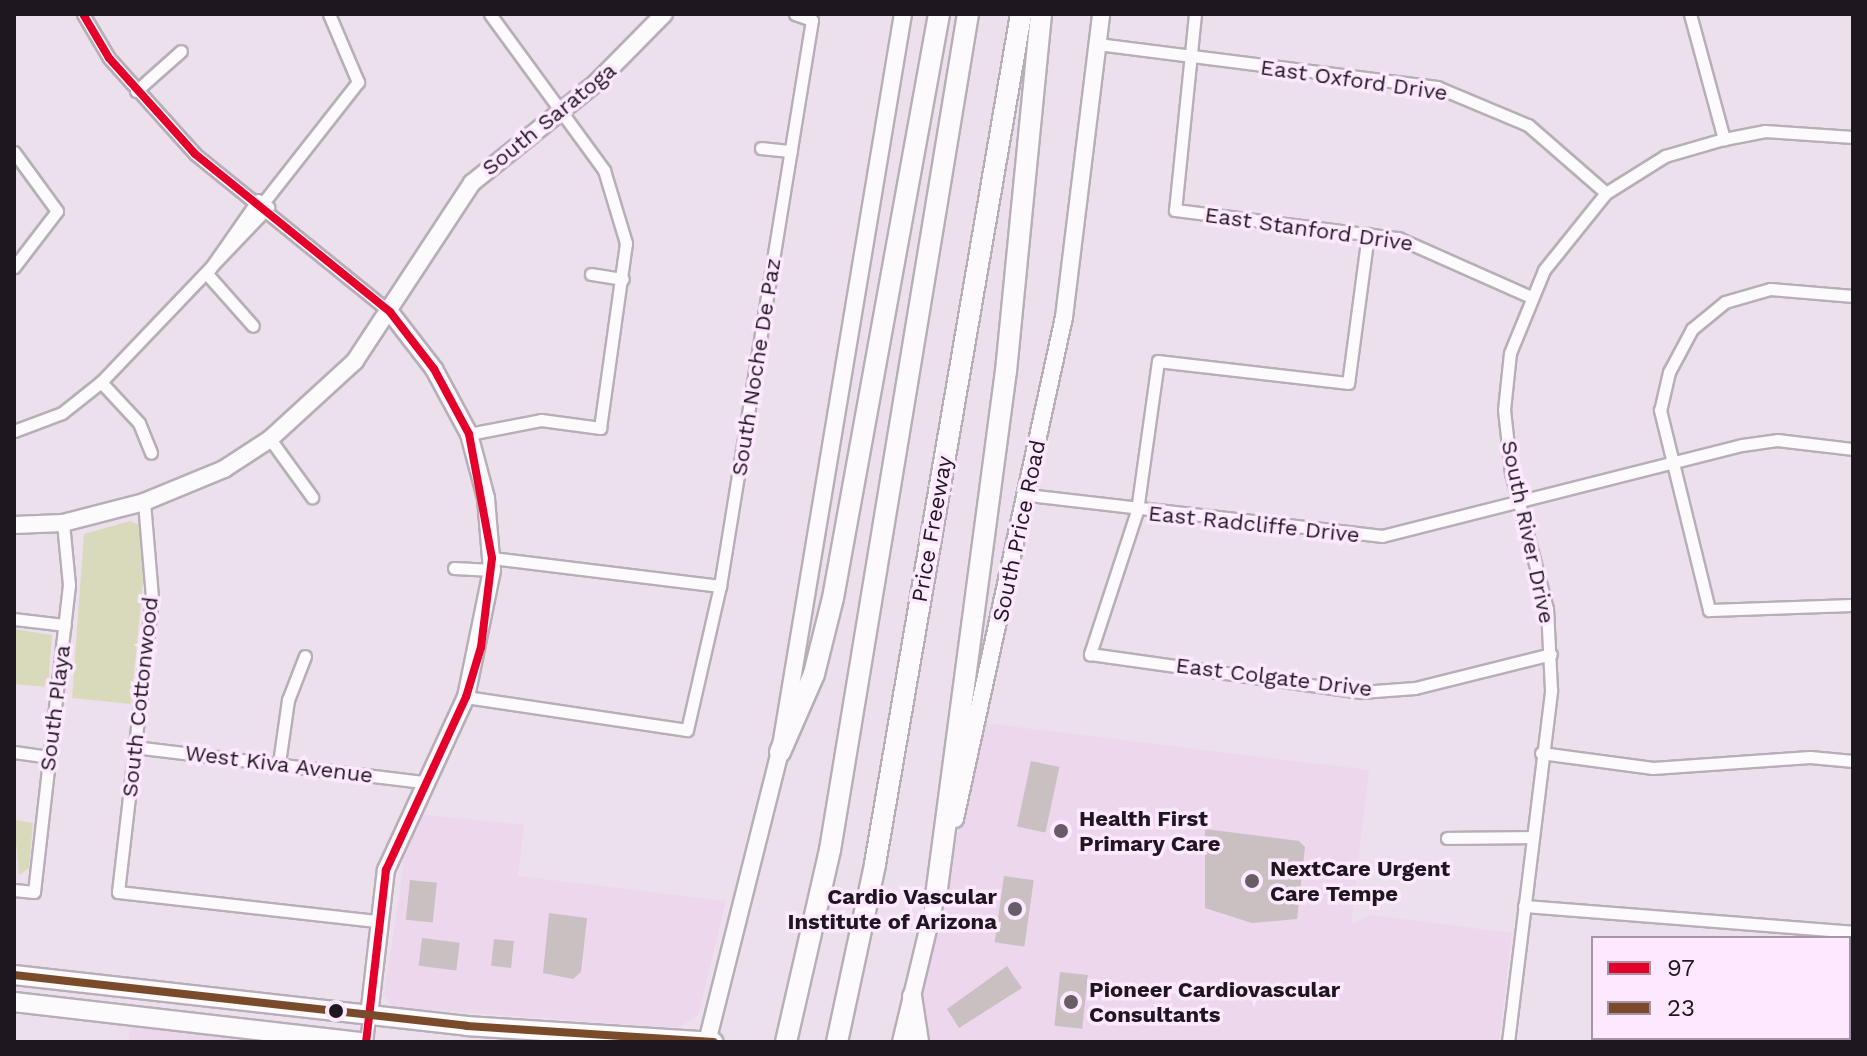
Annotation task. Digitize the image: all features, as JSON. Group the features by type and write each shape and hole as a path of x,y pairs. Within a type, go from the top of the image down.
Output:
{"highway":[{"path":"780,752 814,674 836,585 939,14"},
{"path":"786,1042 830,850 968,14"},
{"name":"Price Freeway","path":"837,1042 875,864 1021,14"},
{"path":"936,896 1005,384 1041,14"}],"main road":[{"name":"South Saratoga","path":"14,525 63,523 144,502 224,469 270,439 355,361 472,183 560,107 597,82 664,14"},
{"path":"14,975 369,1016 709,1042 780,752 903,14"},
{"name":"South Price Road","path":"901,1042 1028,495 1067,301 1101,14"},
{"path":"369,1016 378,921 388,863 423,782 466,697 492,564 469,434 434,369 390,312"},
{"path":"912,996 919,1042"},
{"path":"14,1002 360,1042"}],"street":[{"path":"83,14 136,91 195,154 263,204 390,312"},
{"path":"14,431 62,413 101,382 207,274 358,82 329,14"},
{"path":"469,434 541,420 600,428 623,279 619,206 560,107 490,14"},
{"name":"South Noche De Paz","path":"466,697 687,730 720,586 812,20 795,14"},
{"path":"1189,59 1195,14"},
{"path":"1690,14 1724,139"},
{"name":"East Oxford Drive","path":"1097,44 1189,59 1437,87 1528,125 1606,193"},
{"path":"136,91 181,51"},
{"name":"East Stanford Drive","path":"1189,59 1175,210 1368,234 1433,249 1529,296"},
{"path":"1606,193 1665,156 1724,139 1765,131 1853,137"},
{"path":"761,148 791,151"},
{"path":"14,152 57,211 14,267"},
{"name":"South River Drive","path":"1508,1042 1551,654 1547,609 1518,502 1504,410 1510,353 1529,296 1606,193"},
{"path":"1137,511 1158,361 1348,383 1368,234"},
{"path":"207,274 253,326"},
{"path":"591,274 623,279"},
{"path":"1853,296 1770,289 1725,302 1692,329 1660,410 1668,462 1709,610 1853,605"},
{"path":"101,382 139,423 151,453"},
{"path":"270,439 312,497"},
{"name":"East Radcliffe Drive","path":"1028,495 1137,511 1382,536 1668,462 1777,440 1853,449"},
{"name":"South Cottonwood","path":"144,502 152,598 118,892 378,921"},
{"name":"East Colgate Drive","path":"1137,511 1090,654 1361,692 1415,688 1551,654"},
{"name":"South Playa","path":"14,890 34,892 65,625 63,523"},
{"path":"454,568 492,564 720,586"},
{"path":"14,619 65,625"},
{"path":"279,763 288,700 305,656"},
{"name":"West Kiva Avenue","path":"134,747 423,782"},
{"path":"14,752 49,757"},
{"path":"1541,753 1653,768 1810,757 1853,761"},
{"path":"1447,838 1533,837"},
{"path":"1524,906 1853,932"},
{"path":"366,1042 369,1016"}],"shaded area":[{"path":"984,723 1369,770 1351,924 1370,915 1512,933 1499,1042 927,1042 918,1007"},
{"path":"408,813 524,825 518,876 726,901 698,1015 678,1028 391,1007 384,994 404,863 389,861"},
{"path":"130,1026 272,1042 128,1042"}],"green space":[{"path":"130,521 139,525 144,572 131,704 72,698 84,534"},
{"path":"14,629 52,635 48,687 14,684"},
{"path":"14,820 33,823 29,868 19,875"}],"building":[{"path":"1031,761 1059,767 1045,833 1017,827"},
{"name":"NextCare Urgent Care Tempe","path":"1205,829 1299,841 1305,847 1297,919 1252,923 1205,908"},
{"name":"Cardio Vascular Institute of Arizona","path":"1004,876 1034,880 1024,947 995,942"},
{"path":"410,880 437,883 433,923 406,920"},
{"path":"549,913 587,918 581,972 573,979 543,973"},
{"path":"422,938 460,943 456,970 419,966"},
{"path":"494,939 514,941 511,968 491,966"},
{"path":"1007,966 1022,988 959,1028 947,1009"},
{"name":"Pioneer Cardiovascular Consultants","path":"1060,972 1088,975 1082,1029 1054,1026"}],"transit line":[{"name":"97","path":"83,14 109,58 195,154 390,312 434,369 469,434 492,558 481,647 466,697 386,870 366,1042"},
{"name":"23","path":"14,975 467,1026 713,1042"}],"place":[{"name":"Health First Primary Care","path":"1061,831"},
{"name":"NextCare Urgent Care Tempe","path":"1252,881"},
{"name":"Cardio Vascular Institute of Arizona","path":"1015,909"},
{"name":"Pioneer Cardiovascular Consultants","path":"1071,1002"}]}
